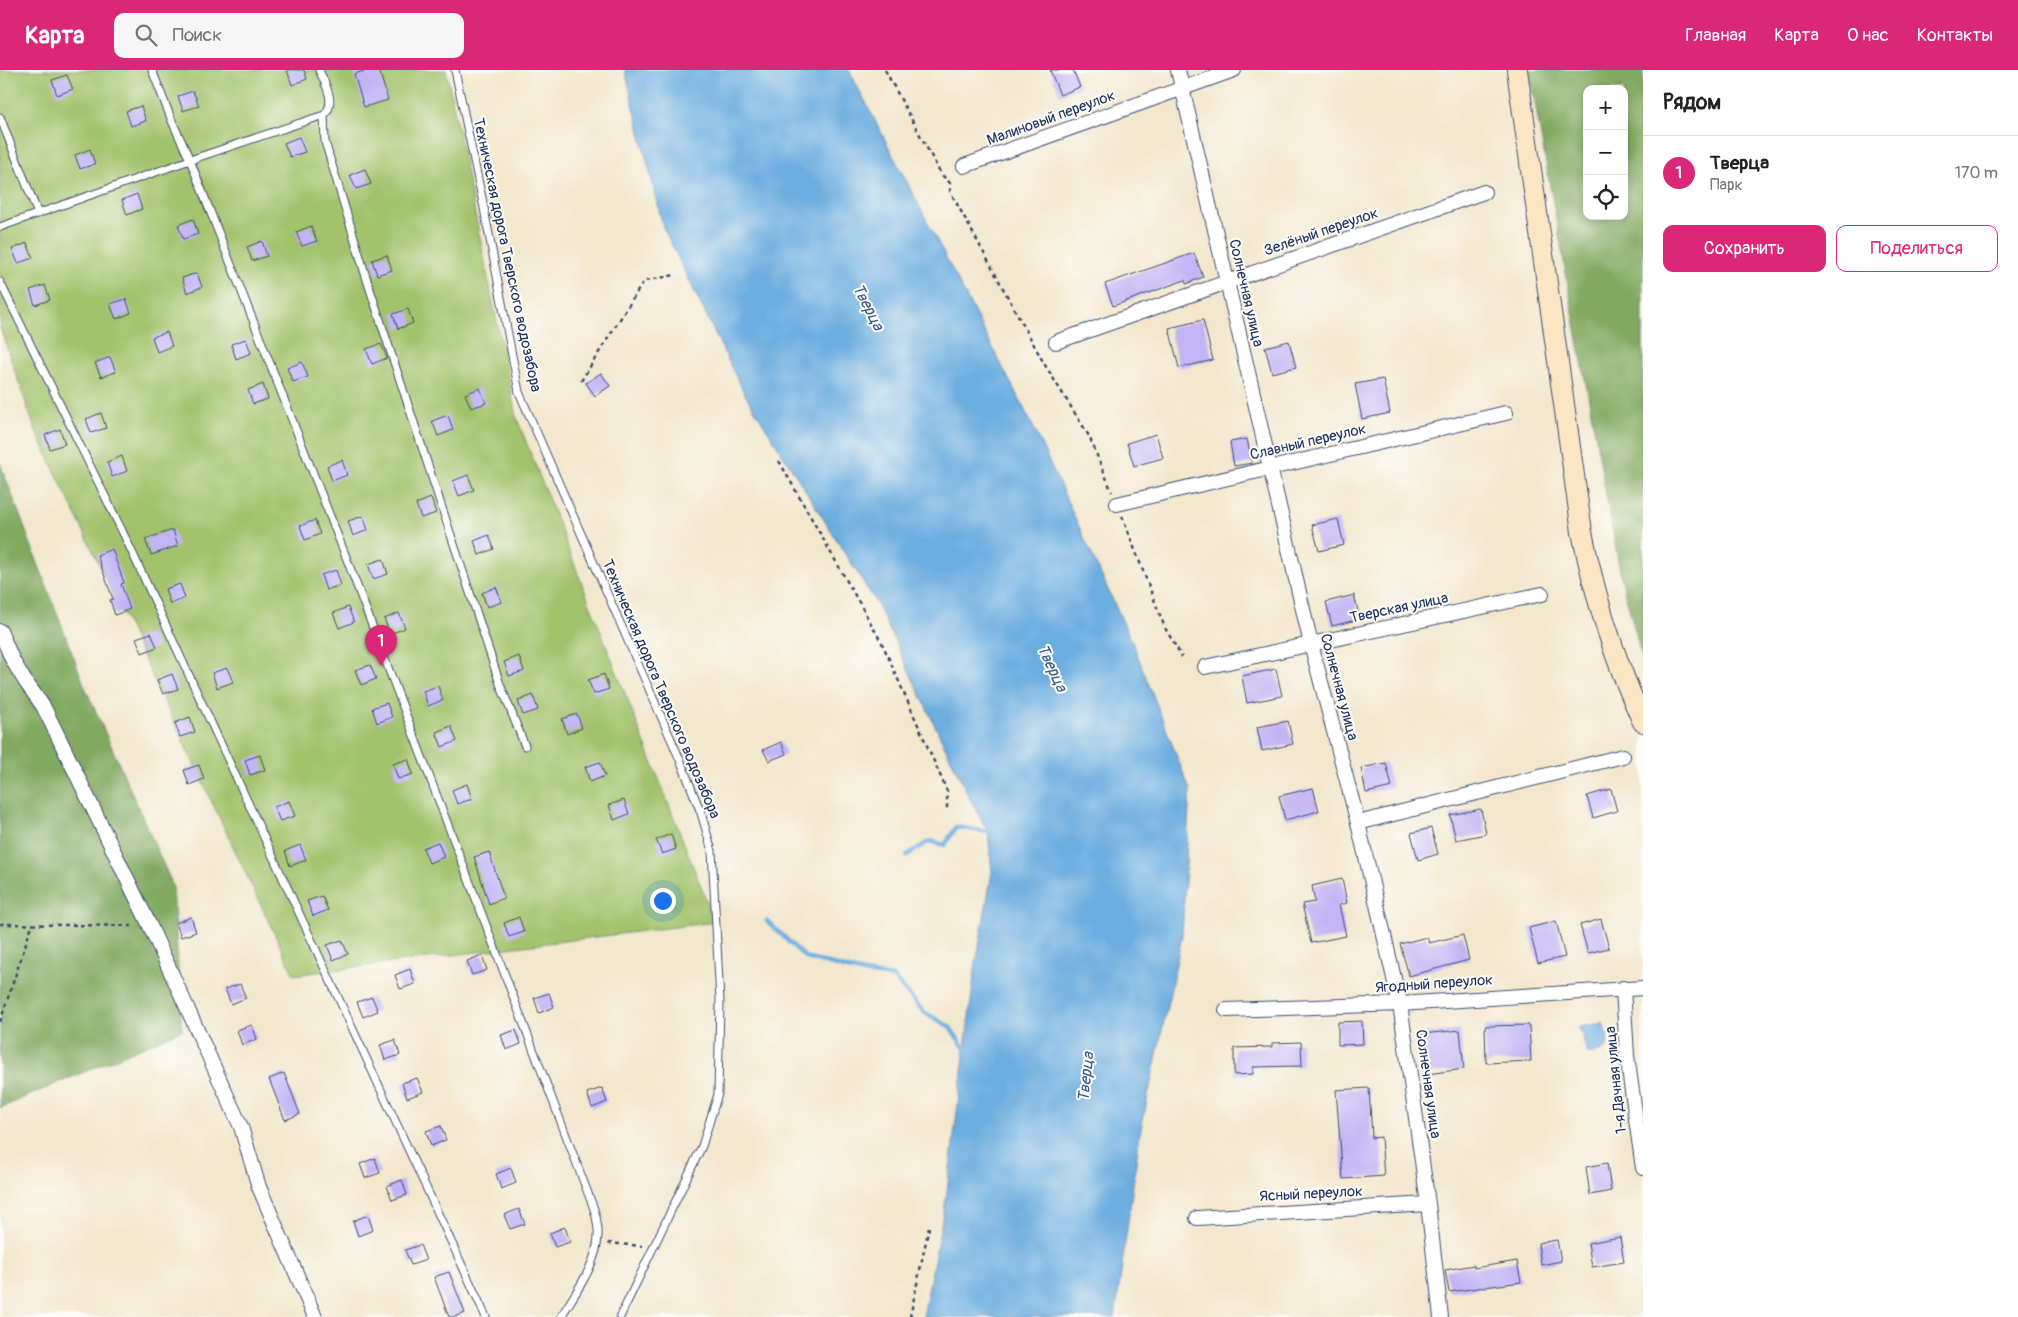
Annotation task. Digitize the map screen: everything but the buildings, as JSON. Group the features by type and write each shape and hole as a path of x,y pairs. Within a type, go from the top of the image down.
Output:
{"main road":[{"path":"1517,70 1582,532 1592,579 1607,631 1620,670 1643,722"}],"street":[{"name":"Солнечная улица","path":"1178,70 1311,644 1358,823 1400,1004 1428,1204 1441,1317"},
{"name":"Малиновый переулок","path":"964,166 1234,70"},
{"name":"Зелёный переулок","path":"1056,342 1484,192"},
{"name":"Славный переулок","path":"1117,504 1506,413"},
{"name":"Тверская улица","path":"1205,667 1542,594"},
{"path":"0,631 24,681 43,706 56,730 150,926 242,1126 259,1186 315,1317"},
{"path":"1358,823 1623,756"},
{"name":"1-я Дачная улица","path":"1623,988 1627,1056 1643,1168"},
{"name":"Ягодный переулок","path":"1226,1010 1400,1004 1643,988"},
{"name":"Ясный переулок","path":"1197,1218 1428,1204"}],"lane":[{"path":"152,70 172,122 190,160 346,558 594,1208 598,1226 598,1242 588,1270 561,1317"},
{"path":"0,227 324,115 330,105 319,70"},
{"name":"Техническая дорога Тверского водозабора","path":"455,70 485,212 519,392 681,762 701,813 712,851 720,1001 718,1094 702,1146 620,1317"},
{"path":"324,115 325,142 367,280 500,684 525,746"},
{"path":"0,117 38,214"},
{"path":"0,282 126,539 486,1317"}],"path":[{"path":"885,70 941,174 950,183 950,191 1045,366 1089,436 1165,628 1182,657"},
{"path":"582,381 644,281 675,274"},
{"path":"779,461 882,643 947,791 947,812"},
{"path":"0,924 150,926"},
{"path":"0,1022 32,925"},
{"path":"910,1317 929,1227"},
{"path":"598,1242 653,1248"}],"green space":[{"path":"0,70 446,70 516,416 715,922 294,975 35,429 0,328"},
{"path":"1529,70 1643,70 1643,662 1621,577"},
{"path":"0,463 85,687 173,886 182,1030 0,1108"}],"water":[{"path":"625,70 849,70 1031,422 1133,644 1190,790 1182,936 1140,1134 1115,1317 923,1317 946,1199 975,969 992,872 988,832 969,797 877,604 744,393 663,227"},
{"path":"1603,1023 1608,1041 1605,1049 1601,1052 1587,1053 1579,1027"}],"waterway":[{"path":"907,855 930,841 945,845 956,827 988,832 993,831"},
{"path":"767,921 806,958 864,973 893,977 925,1013 949,1026 965,1049 969,1051"}],"place":[{"name":"Тверца","path":"381,666"}]}
